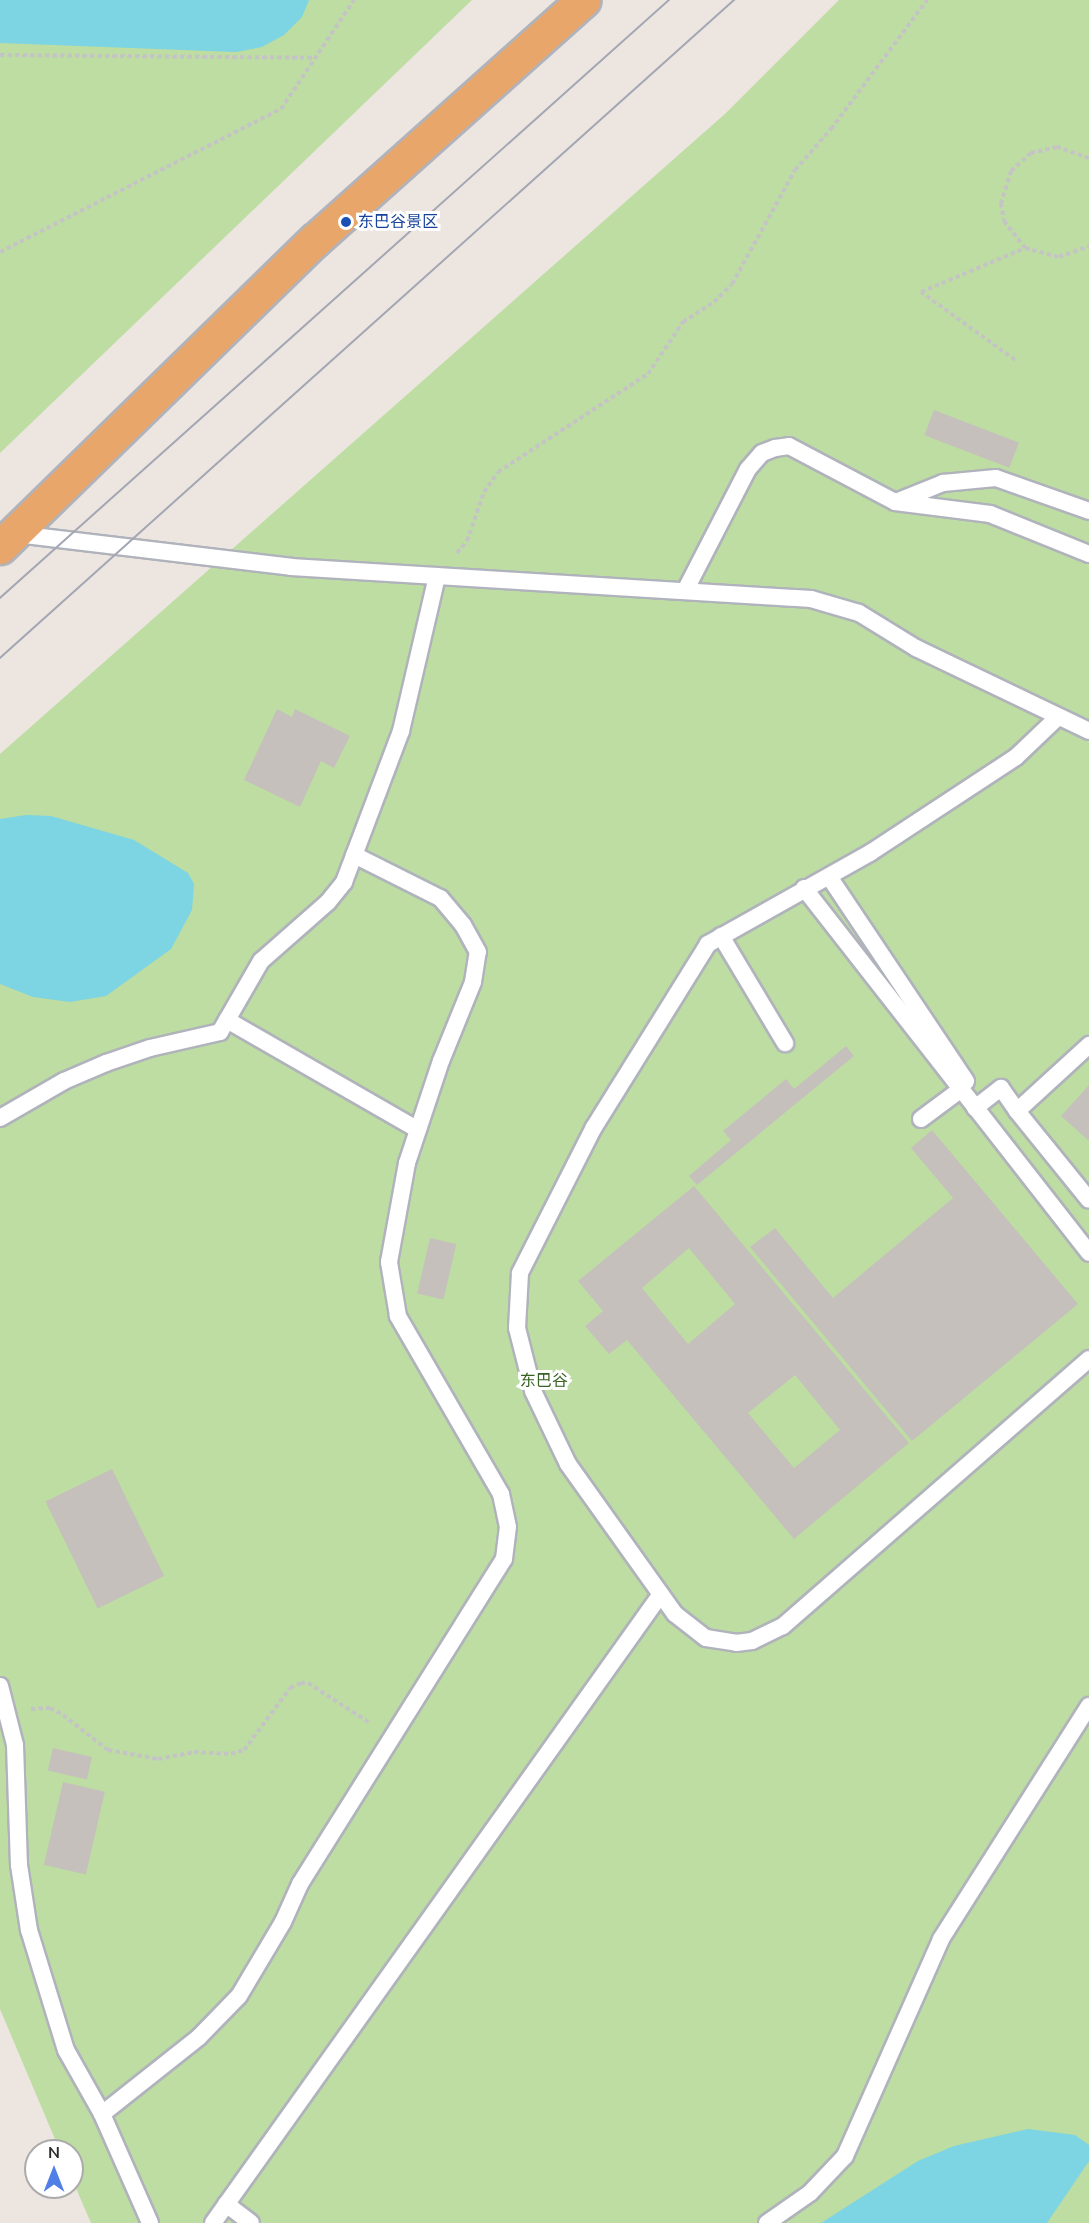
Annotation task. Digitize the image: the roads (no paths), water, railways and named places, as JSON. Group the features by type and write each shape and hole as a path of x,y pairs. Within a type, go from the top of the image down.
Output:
{"highway":[{"path":"8,540 315,240 583,0"}],"lane":[{"path":"685,591 748,469 762,453 775,448 789,447 895,502 990,514 1089,554"},
{"path":"895,502 943,483 996,478 1089,511"},
{"path":"8,540 291,567 811,599 859,613 916,648 1089,731"},
{"path":"0,1118 64,1081 150,1048 220,1032 261,961 328,902 344,882 401,731 437,576"},
{"path":"1058,717 1016,757 870,853 804,888 708,944 689,969 594,1127 520,1273 516,1300 523,1360 548,1429 568,1464 675,1614 706,1638 736,1643 768,1635 1089,1359"},
{"path":"102,2114 156,2075 239,1996 272,1941 300,1884 498,1574 507,1543 504,1505 495,1479 398,1316 392,1297 392,1230 418,1130 473,982 478,952 463,925 440,898 354,855"},
{"path":"832,881 1089,1263"},
{"path":"804,888 1089,1253"},
{"path":"721,936 785,1043"},
{"path":"227,1020 418,1130"},
{"path":"1017,1110 1089,1045"},
{"path":"975,1108 1001,1088 1089,1200"},
{"path":"921,1119 960,1090"},
{"path":"213,2223 661,1594"},
{"path":"0,1686 15,1745 19,1865 29,1930 66,2050 102,2114 150,2223"},
{"path":"767,2223 810,2193 845,2156 941,1939 1089,1706"},
{"path":"226,2204 250,2223"}],"water":[{"path":"0,0 309,0 302,17 284,35 262,47 236,52 0,43"},
{"path":"26,815 51,816 134,840 188,873 194,884 192,910 171,949 106,996 70,1002 33,997 0,984 0,819"},
{"path":"1028,2129 1075,2135 1089,2145 1089,2161 1047,2223 821,2223 918,2161 954,2146"}],"tram line":[{"path":"0,598 669,0"},
{"path":"0,658 734,0"}],"place":[{"name":"东巴谷景区","path":"346,222"}],"park label":[{"name":"东巴谷","path":"544,1381"}]}
